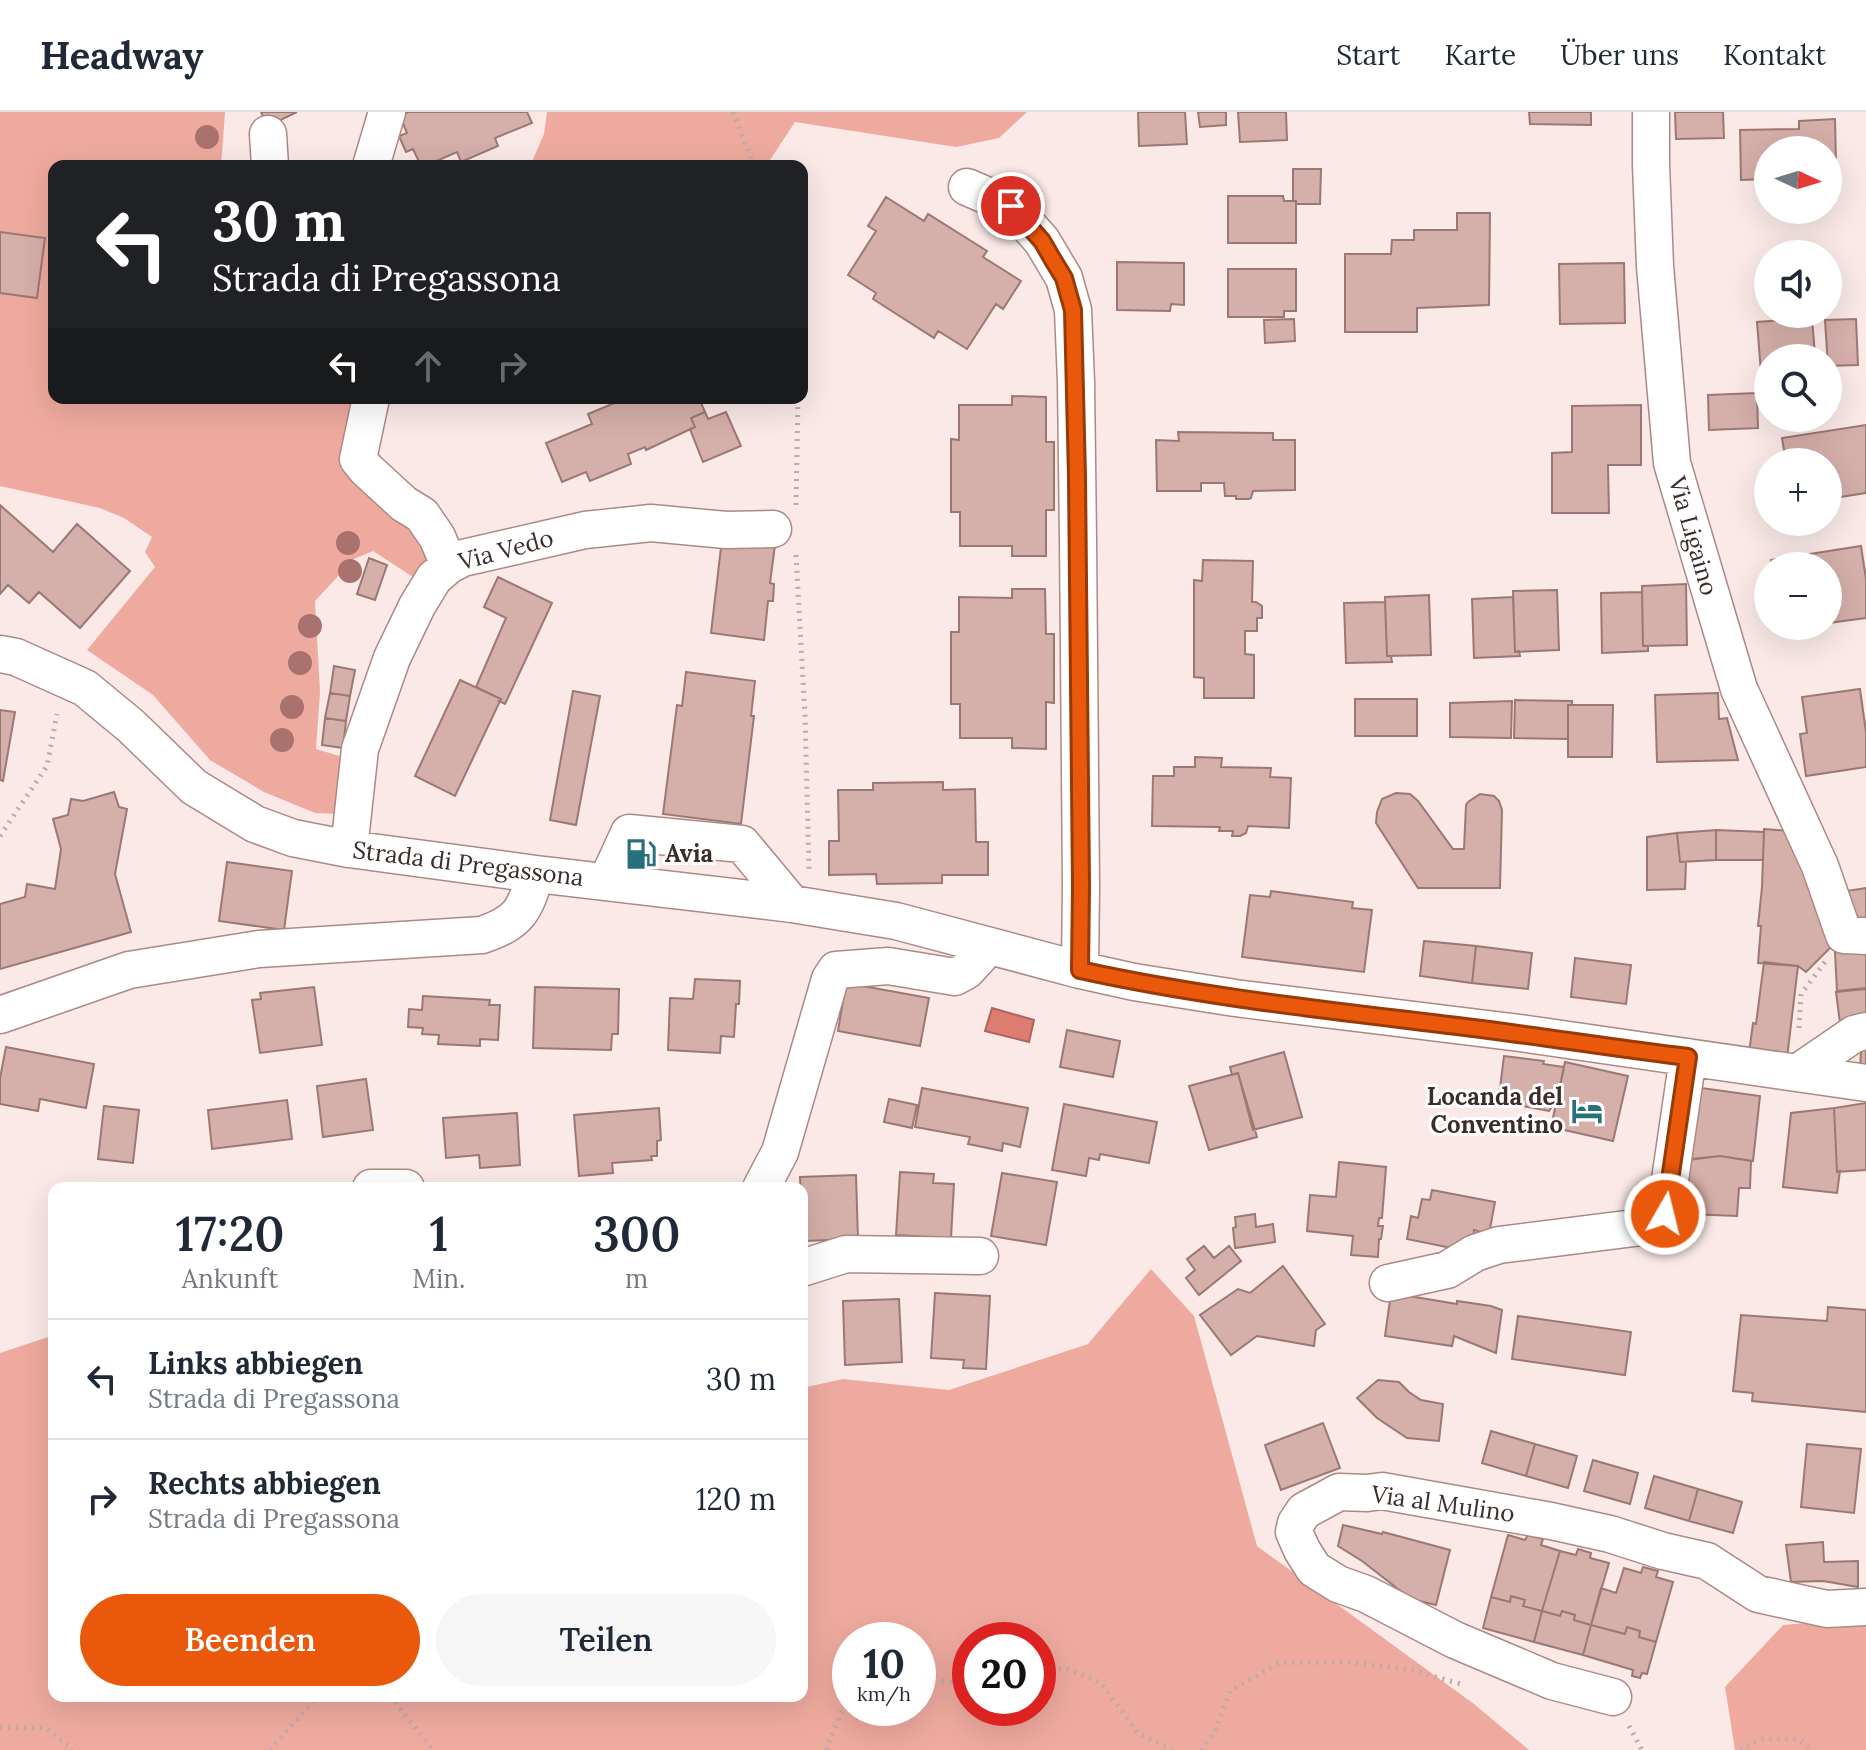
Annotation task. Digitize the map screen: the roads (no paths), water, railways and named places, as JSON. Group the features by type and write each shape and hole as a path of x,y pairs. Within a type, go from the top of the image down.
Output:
{"street":[{"path":"373,160 387,112"},
{"name":"Via Ligaino","path":"1651,112 1655,266 1672,463 1739,689 1855,936"},
{"path":"967,187 1011,206 1042,241 1064,278 1073,310 1080,970"},
{"path":"370,404 358,459 404,504 422,515 437,537 449,565"},
{"name":"Via Vedo","path":"349,849 360,749 392,658 434,578 449,565 463,558 585,530 651,523 726,530 788,529"},
{"name":"Strada di Pregassona","path":"0,654 16,657 85,688 131,726 194,787 255,824 293,838 349,849 801,905 896,921 1080,970 1235,998 1520,1033 1866,1083"},
{"path":"607,881 629,833 742,844 801,905"},
{"path":"0,1015 129,970 259,949 482,935 505,927 523,908 536,874"},
{"path":"764,1182 780,1152 830,979 836,970 888,966 955,977 966,971 989,946"},
{"path":"1797,1073 1854,1034 1866,1031"},
{"path":"1388,1283 1447,1270 1475,1253 1499,1245 1642,1227 1665,1214 1688,1057"},
{"path":"808,1266 846,1254 980,1256"},
{"name":"Via al Mulino","path":"1613,1697 1552,1681 1455,1640 1366,1594 1338,1584 1314,1569 1294,1532 1296,1523 1304,1511 1339,1492 1382,1491 1610,1534 1707,1561 1758,1594 1827,1609 1866,1607"}],"place":[{"name":"Avia","path":"641,854"},
{"name":"Locanda del Conventino","path":"1587,1111"}]}
